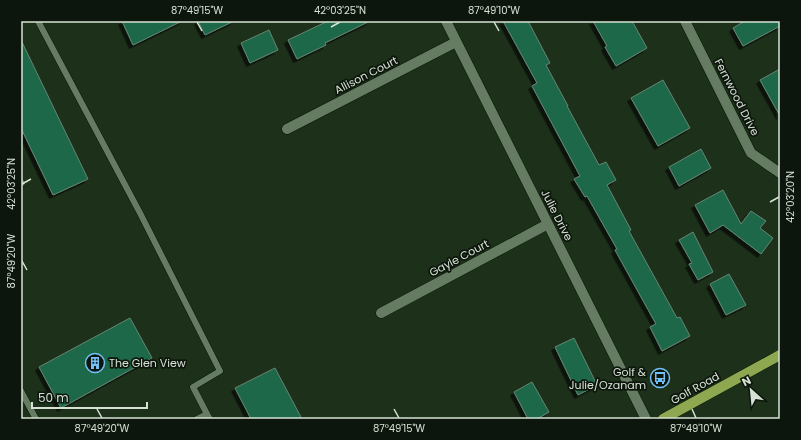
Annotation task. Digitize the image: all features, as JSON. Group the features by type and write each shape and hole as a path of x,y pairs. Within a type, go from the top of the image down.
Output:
{"main road":[{"name":"Golf Road","path":"663,419 780,355"}],"street":[{"name":"Julie Drive","path":"446,21 646,419"},
{"name":"Fernwood Drive","path":"685,21 751,153 780,173"},
{"name":"Allison Court","path":"287,129 456,42"},
{"name":"Gayle Court","path":"381,313 548,224"}],"lane":[{"path":"38,21 140,213 220,371 193,387 208,416 197,419"},
{"path":"21,391 36,419"}],"building":[{"path":"122,21 182,21 133,45"},
{"path":"198,21 234,21 205,35"},
{"path":"328,21 370,21 325,43 326,45 297,59 288,40"},
{"path":"503,21 528,21 550,63 546,65 599,165 606,162 616,180 607,185 631,230 629,231 677,318 680,317 690,336 662,351 650,327 656,324 615,250 617,249 587,196 585,197 574,179 580,176 532,86 537,83"},
{"path":"593,21 632,21 647,48 616,66"},
{"path":"745,21 780,21 780,26 743,46 733,28"},
{"path":"269,30 278,50 250,63 241,43"},
{"path":"21,40 88,179 53,195 21,128"},
{"path":"780,69 780,116 760,80"},
{"path":"663,80 690,128 658,146 631,98"},
{"path":"701,149 711,168 679,186 669,167"},
{"path":"723,190 741,224 751,211 766,221 760,228 773,238 761,254 723,225 710,233 695,205"},
{"path":"693,232 713,272 698,280 689,264 692,263 679,240"},
{"path":"729,274 746,305 726,315 710,284"},
{"name":"The Glen View","path":"130,318 152,358 61,408 39,367"},
{"path":"574,338 597,385 578,395 555,347"},
{"path":"275,368 302,419 251,419 235,388"},
{"path":"532,382 549,412 537,419 528,419 514,392"}],"place":[{"name":"The Glen View","path":"95,363"},
{"name":"Golf & Julie/Ozanam","path":"660,378"}]}
